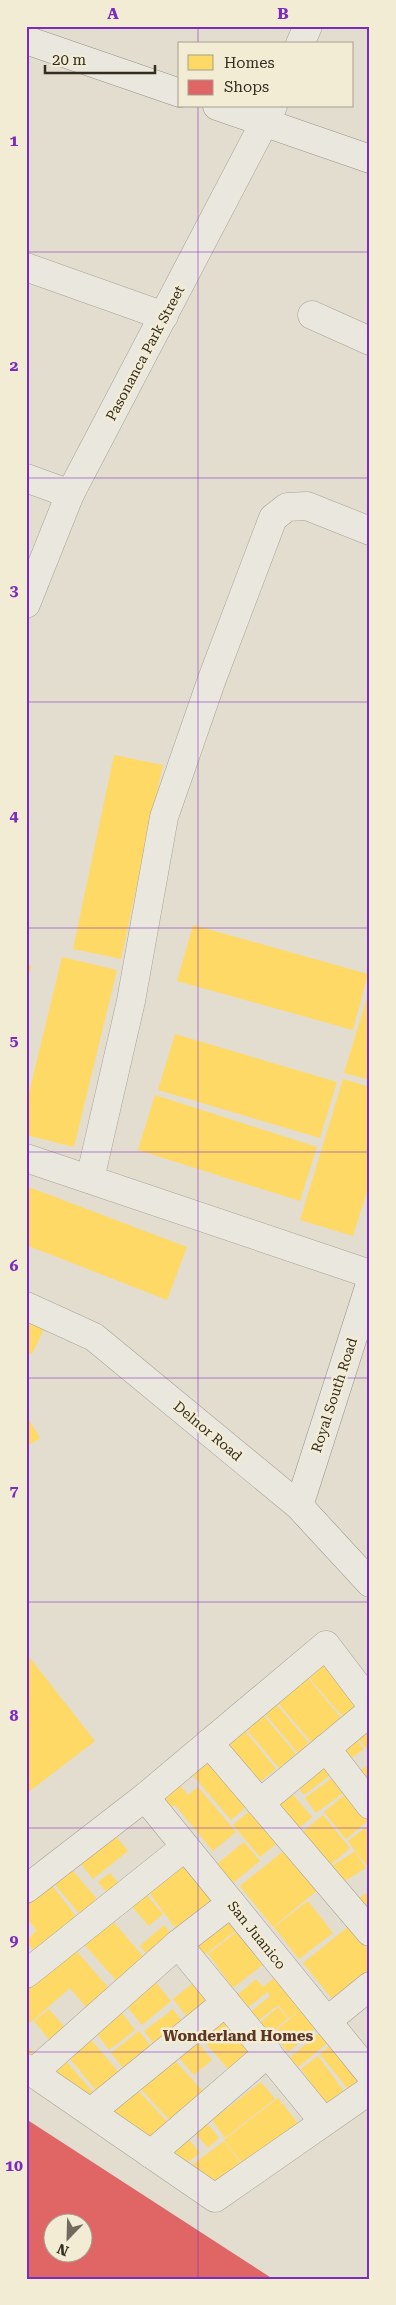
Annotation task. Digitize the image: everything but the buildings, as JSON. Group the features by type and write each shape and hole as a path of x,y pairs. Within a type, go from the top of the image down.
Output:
{"street":[{"path":"301,42 308,26"},
{"path":"26,40 178,92"},
{"path":"229,108 270,115 370,159"},
{"name":"Pasonanca Park Street","path":"26,604 70,494 270,115"},
{"path":"26,267 164,316"},
{"path":"312,315 370,341"},
{"path":"26,478 70,494"},
{"path":"90,1179 130,1001 164,817 212,679 273,518 287,507 307,506 370,531"},
{"path":"26,1158 370,1274"},
{"name":"Royal South Road","path":"299,1506 370,1284"},
{"name":"Delnor Road","path":"26,1306 94,1336 299,1506 370,1583"},
{"path":"26,1889 145,1797 326,1645 370,1703"},
{"path":"260,1803 370,1712"},
{"path":"209,1742 370,1932"},
{"path":"326,1748 370,1805"},
{"name":"San Juanico","path":"145,1797 370,2074"},
{"path":"26,1974 185,1847"},
{"path":"231,1903 178,1944 29,2070 215,2198 370,2090"},
{"path":"178,1944 324,2122"},
{"path":"327,2022 370,1986"},
{"path":"91,2112 226,2002"},
{"path":"151,2154 268,2053"}],"district":[{"name":"Wonderland Homes","path":"238,2036"}]}
